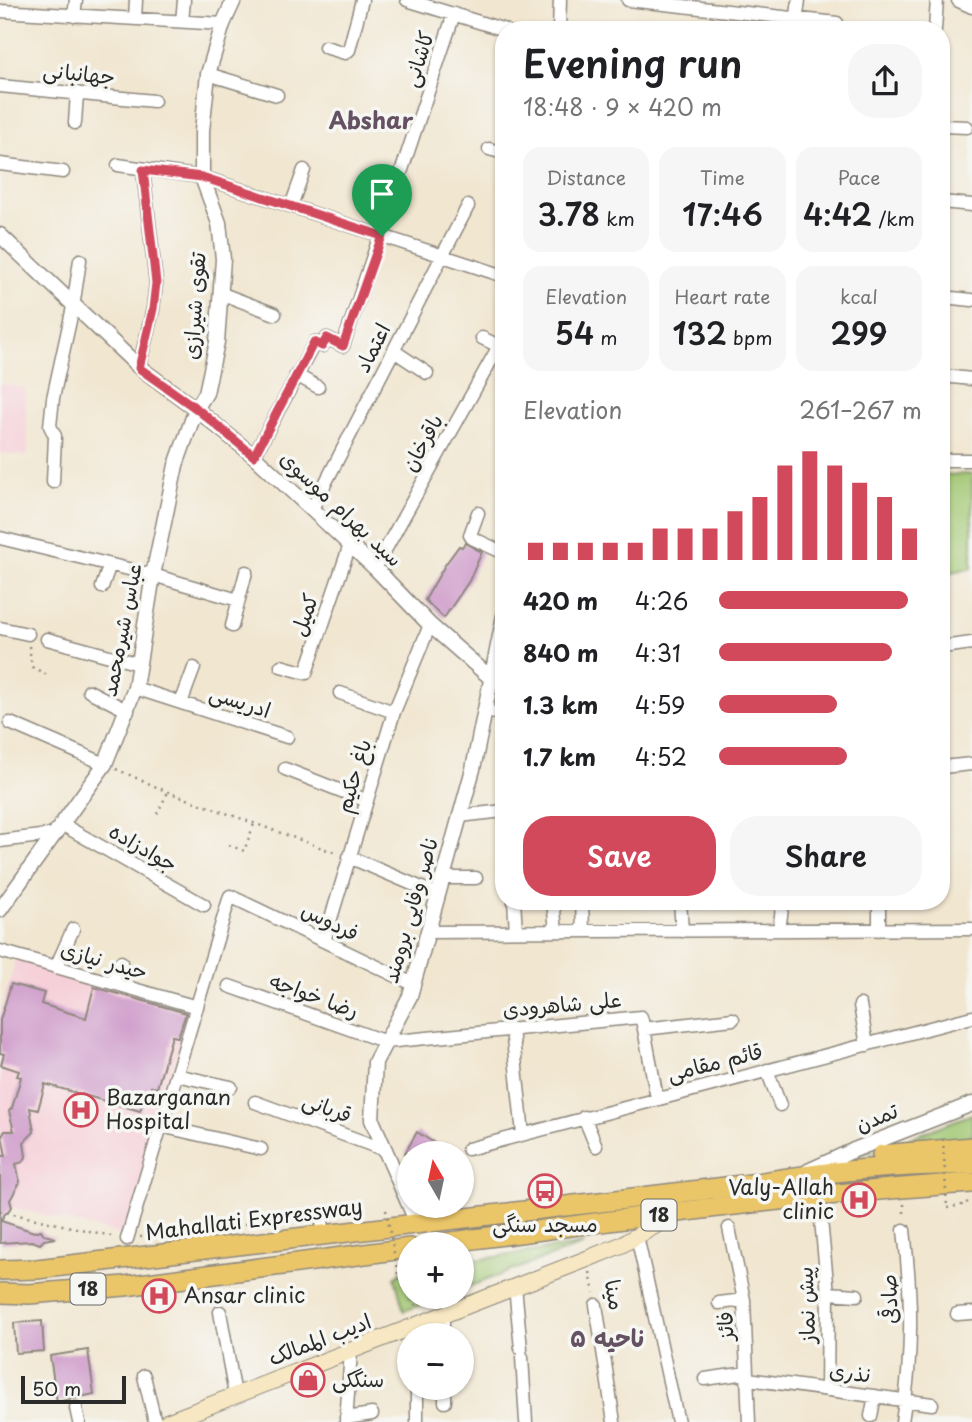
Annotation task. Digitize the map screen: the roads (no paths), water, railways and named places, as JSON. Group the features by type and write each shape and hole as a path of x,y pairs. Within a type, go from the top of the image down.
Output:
{"highway":[{"path":"799,1175 868,1157 972,1147"},
{"name":"Mahallati Expressway","path":"0,1270 37,1269 324,1235 751,1184 799,1175 972,1164"},
{"name":"18","path":"474,1239 883,1188 972,1182"},
{"path":"883,1188 903,1197 970,1199"},
{"name":"18","path":"0,1293 29,1294 125,1286 397,1249"},
{"path":"172,1252 161,1262 159,1268 162,1274 175,1280"}],"main road":[{"name":"ادیب الممالک","path":"429,1323 587,1259 638,1236 679,1212"},
{"name":"ادیب الممالک","path":"167,1422 351,1351 397,1336"}],"street":[{"path":"74,16 76,0"},
{"path":"135,19 136,0"},
{"path":"182,22 184,0"},
{"name":"تقوی شیرازی","path":"197,409 206,393 217,342 223,259 219,223 202,177 202,131 208,74 223,24 234,0"},
{"path":"325,47 345,53 349,50 362,0"},
{"path":"559,21 560,0"},
{"path":"628,0 775,21"},
{"path":"796,21 799,0"},
{"path":"936,21 937,0"},
{"path":"960,0 972,6"},
{"path":"412,1 495,27"},
{"path":"0,11 223,24"},
{"name":"کاشانی","path":"296,375 308,339 322,346 327,338 343,346 382,236 454,14"},
{"path":"208,74 277,95"},
{"name":"جهانبانی","path":"0,86 154,101"},
{"path":"75,123 77,93"},
{"path":"950,126 967,127"},
{"path":"489,149 495,151"},
{"path":"0,164 63,172"},
{"path":"118,165 202,177 495,273"},
{"path":"139,368 153,309 156,283 143,170"},
{"path":"291,206 304,170"},
{"path":"950,203 972,205"},
{"name":"اعتماد","path":"312,509 468,206"},
{"name":"سید بهرام موسوی","path":"0,235 139,368 197,409 254,456 375,568 430,625 492,679"},
{"path":"53,482 55,436 50,426 53,398 73,307 80,260"},
{"path":"220,293 275,314"},
{"path":"950,298 972,300"},
{"path":"482,338 495,341"},
{"path":"394,351 427,373"},
{"name":"باقرخان","path":"375,568 495,353"},
{"path":"254,456 296,375 318,387"},
{"path":"950,377 972,379"},
{"name":"عباس شیرمحمد","path":"0,910 105,764 128,711 135,688 153,575 176,465 197,409"},
{"path":"950,460 972,460"},
{"path":"478,513 470,535 495,549"},
{"path":"0,538 153,575 238,600"},
{"name":"کمیل","path":"281,666 306,673 350,545"},
{"path":"102,586 110,564"},
{"path":"232,626 246,572"},
{"name":"باغ حکیم","path":"324,940 394,712 430,625"},
{"path":"0,628 28,634"},
{"path":"47,639 139,664"},
{"path":"950,647 972,643"},
{"name":"ناصر وفایی برومند","path":"417,1223 372,1120 375,1062 410,996 459,816 495,663"},
{"name":"ادریسی","path":"181,703 194,668"},
{"name":"ادریسی","path":"135,688 287,737"},
{"path":"89,691 128,711"},
{"path":"340,693 394,712"},
{"path":"485,712 495,713"},
{"path":"10,723 105,764"},
{"path":"950,766 972,765"},
{"path":"285,769 367,801"},
{"path":"459,816 495,812"},
{"path":"0,841 60,829"},
{"name":"جوادزاده","path":"60,829 204,905"},
{"path":"349,857 438,895"},
{"path":"443,878 476,878"},
{"name":"فردوس","path":"197,1007 230,896 413,984"},
{"path":"515,910 516,931"},
{"path":"554,910 556,931"},
{"path":"582,910 583,931"},
{"path":"681,910 682,930"},
{"path":"779,930 782,910"},
{"path":"879,910 879,930"},
{"path":"56,967 73,929"},
{"path":"427,932 972,929"},
{"name":"حیدر نیازی","path":"0,951 197,1007"},
{"path":"112,983 121,962"},
{"name":"رضا خواجه","path":"229,986 386,1042"},
{"path":"860,1004 867,1045"},
{"path":"127,1239 197,1007"},
{"name":"علی شاهرودی","path":"386,1042 641,1017 644,1029 733,1019"},
{"name":"قائم مقامی","path":"474,1147 972,1017"},
{"path":"512,1029 523,1134"},
{"path":"644,1029 657,1098"},
{"path":"768,1070 780,1105"},
{"path":"176,1076 231,1087"},
{"name":"قربانی","path":"255,1102 385,1150"},
{"name":"تمدن","path":"799,1175 866,1145 972,1104"},
{"path":"584,1118 596,1146"},
{"path":"161,1126 261,1149"},
{"path":"321,1214 324,1235"},
{"name":"پیش نماز","path":"821,1220 828,1293 827,1390"},
{"name":"فائز","path":"729,1228 744,1300 749,1422"},
{"name":"صادقی","path":"902,1422 910,1355 911,1291 904,1230"},
{"path":"638,1236 678,1422"},
{"path":"515,1286 526,1422"},
{"path":"828,1293 857,1295"},
{"path":"719,1303 744,1300"},
{"name":"مینا","path":"596,1305 614,1422"},
{"path":"220,1312 235,1395"},
{"path":"957,1314 972,1313"},
{"path":"443,1316 443,1323"},
{"path":"351,1351 346,1420 372,1414"},
{"path":"144,1376 155,1422"},
{"name":"نذری","path":"705,1379 747,1376 905,1400"},
{"path":"871,1416 875,1396"},
{"path":"417,1400 417,1422"},
{"path":"905,1400 932,1404"},
{"path":"76,1408 79,1422"}],"place":[{"name":"Bazarganan Hospital","path":"81,1110"},
{"name":"مسجد سنگی","path":"545,1191"},
{"name":"Valy-Allah clinic","path":"859,1200"},
{"name":"Ansar clinic","path":"159,1296"},
{"name":"سنگکی","path":"308,1380"}],"district":[{"name":"Abshar","path":"371,121"},
{"name":"ناحیه ۵","path":"607,1339"}]}
